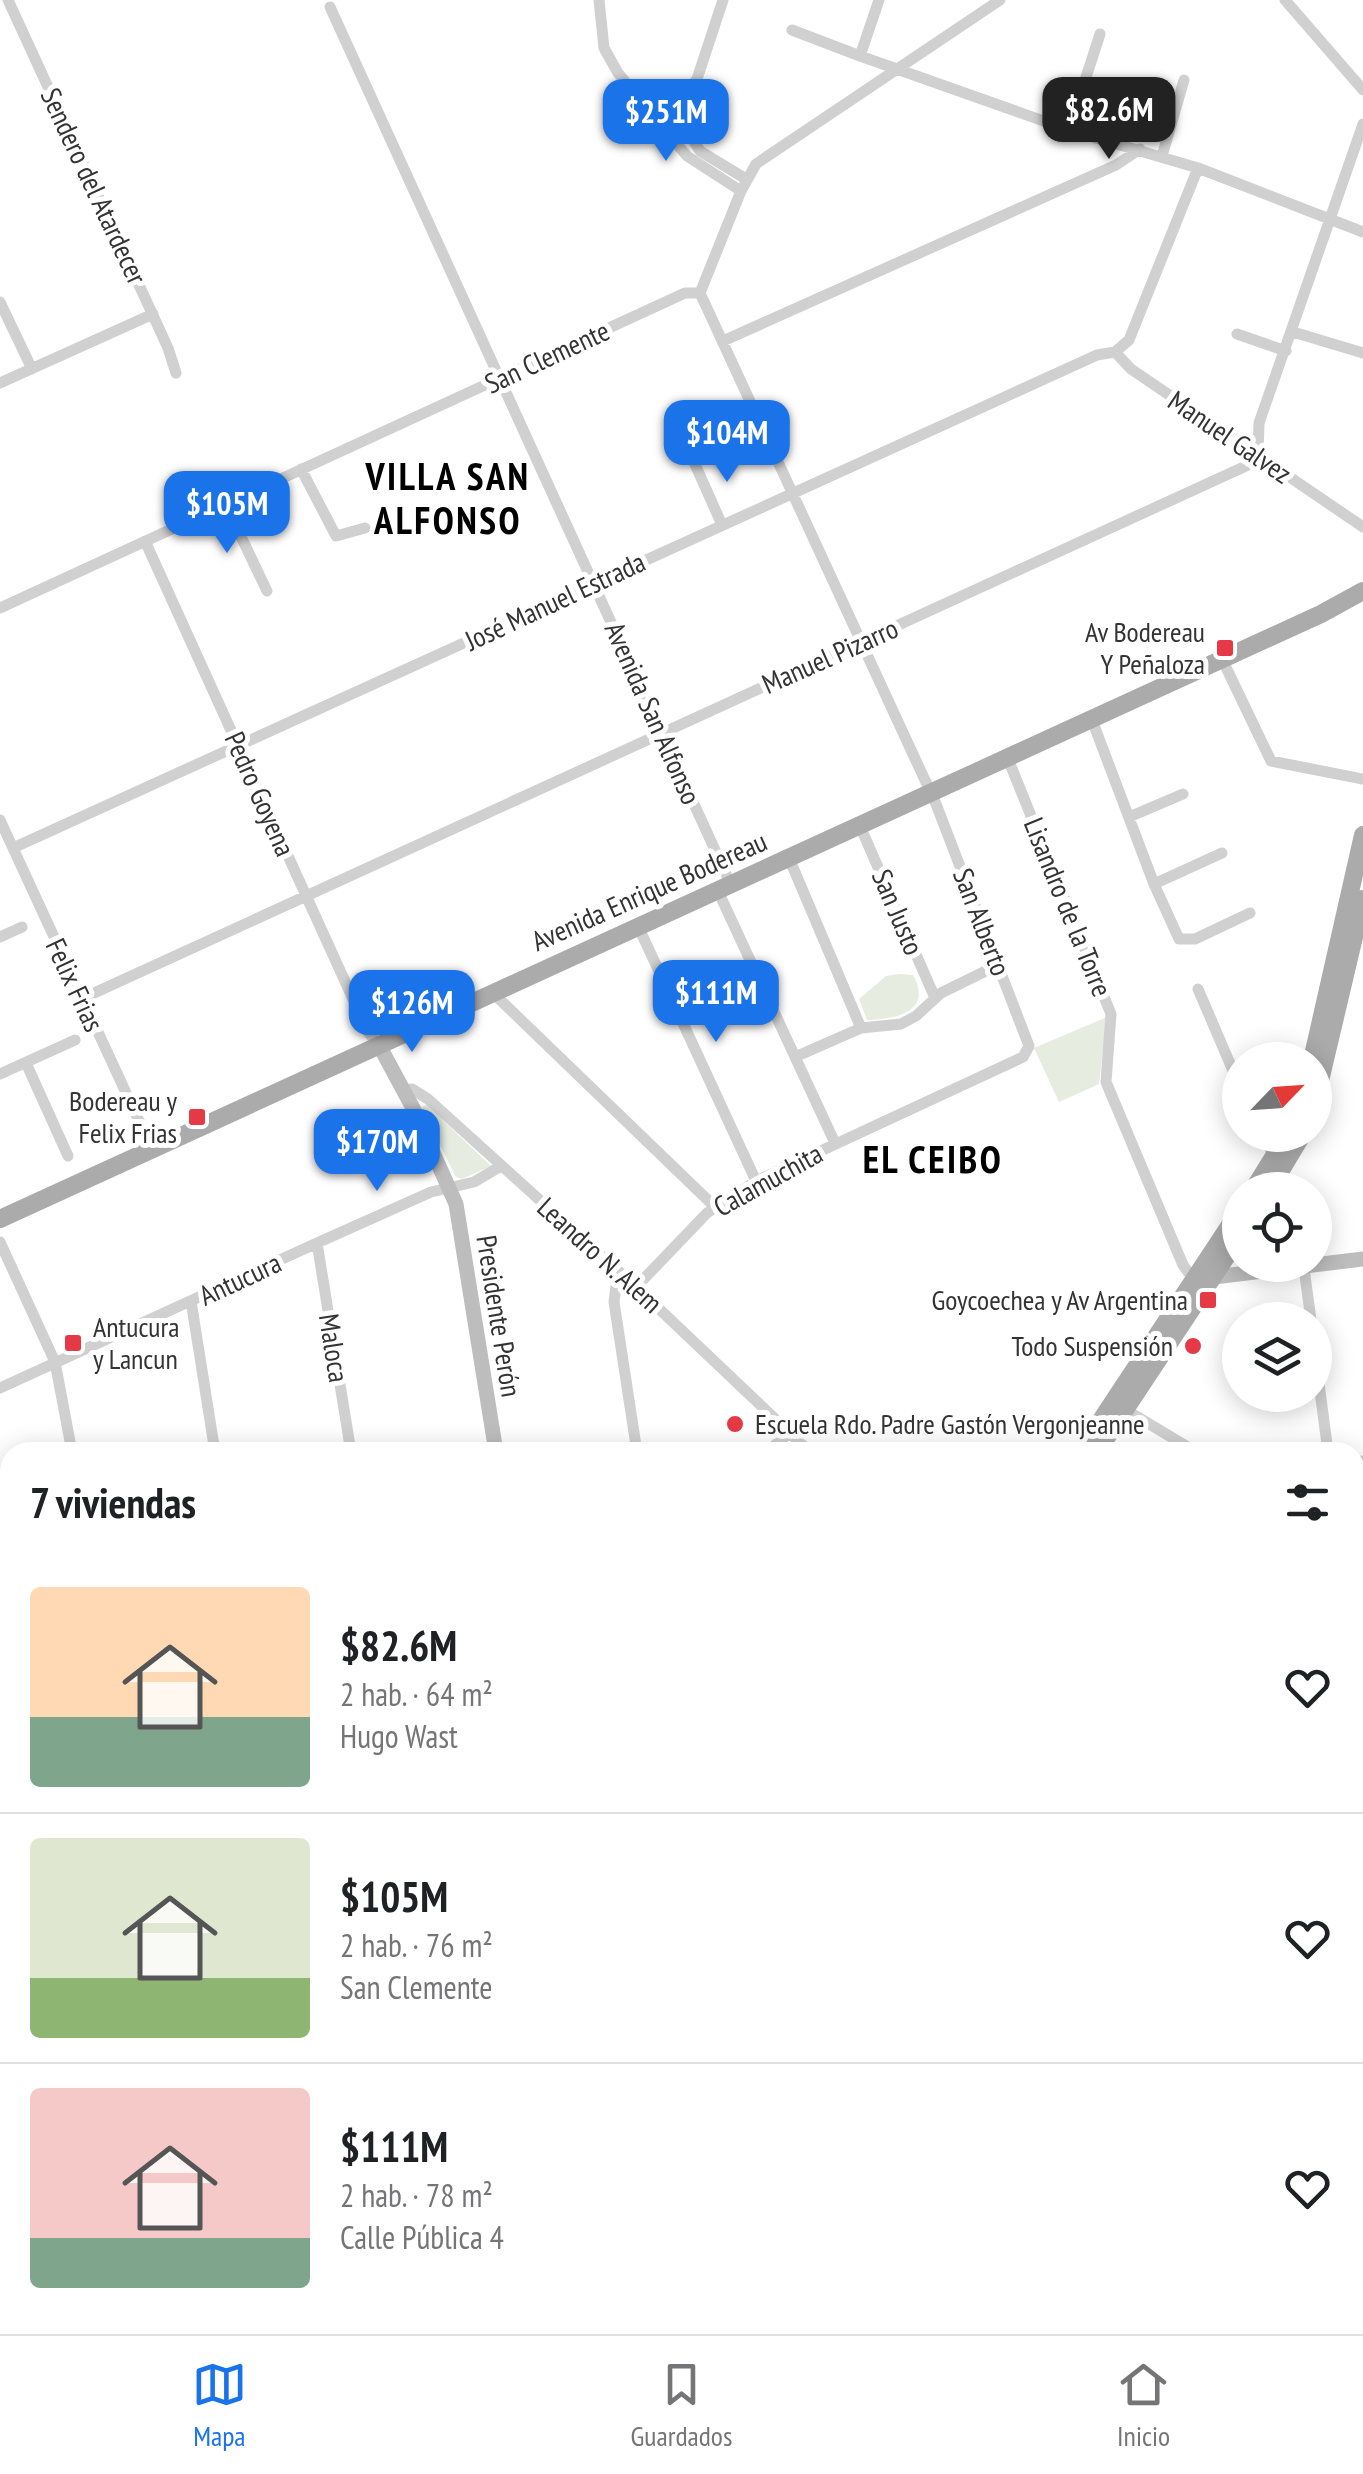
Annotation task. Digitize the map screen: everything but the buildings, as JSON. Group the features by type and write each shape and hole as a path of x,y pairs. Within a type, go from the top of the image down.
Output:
{"main road":[{"name":"Avenida Enrique Bodereau","path":"0,1219 1092,720 1322,614 1363,591"},
{"name":"Avenida Enrique Bodereau","path":"1322,614 1363,600"},
{"path":"1316,1042 1363,835"},
{"path":"1329,1042 1363,899"},
{"name":"Presidente Perón","path":"379,1046 404,1090 450,1188 457,1212 494,1442"},
{"path":"1265,1172 1277,1152"},
{"path":"1104,1442 1222,1245"},
{"path":"1087,1442 1222,1258"},
{"path":"1332,1264 1363,1259"},
{"path":"1205,1278 1222,1276"}],"street":[{"name":"Sendero del Atardecer","path":"8,0 153,314 176,373"},
{"path":"599,0 604,48 631,89 686,156 743,185"},
{"path":"680,102 697,79 724,0"},
{"path":"860,56 879,0"},
{"path":"700,293 743,185 756,164 1000,0"},
{"path":"1285,0 1363,90"},
{"name":"Avenida San Alfonso","path":"330,7 662,732 724,888 834,1143"},
{"path":"792,30 1068,130 1198,168 1363,232"},
{"path":"1068,130 1100,34"},
{"path":"1162,156 1184,80"},
{"path":"631,89 680,102"},
{"path":"663,128 682,122 685,116 680,102"},
{"path":"682,122 700,151 743,185"},
{"path":"1258,456 1259,422 1363,124"},
{"path":"723,341 1116,164 1140,148"},
{"path":"1115,352 1129,340 1198,168"},
{"name":"San Clemente","path":"0,608 685,293 700,293"},
{"name":"San Alberto","path":"700,293 929,794 1028,1038 1029,1051"},
{"path":"0,302 32,369"},
{"path":"0,383 153,314"},
{"path":"1293,332 1363,353"},
{"path":"1237,334 1286,351"},
{"name":"José Manuel Estrada","path":"14,848 1097,355 1115,352"},
{"name":"Manuel Galvez","path":"1115,352 1131,368 1363,527"},
{"name":"Manuel Pizarro","path":"81,998 1246,466 1258,456"},
{"path":"694,462 722,525"},
{"path":"301,469 336,536 366,528"},
{"path":"226,503 266,591"},
{"name":"Pedro Goyena","path":"145,541 368,1032 379,1046"},
{"path":"1222,659 1272,761 1363,779"},
{"path":"1092,720 1154,884 1179,938 1185,941 1250,913"},
{"name":"Lisandro de la Torre","path":"1008,758 1111,1014 1106,1082 1183,1264 1188,1272 1205,1278"},
{"path":"1130,817 1183,794"},
{"name":"Felix Frias","path":"0,820 152,1149"},
{"name":"San Justo","path":"860,826 935,998"},
{"path":"1154,884 1222,853"},
{"path":"789,858 861,1028"},
{"path":"638,926 756,1182"},
{"path":"0,937 22,927"},
{"path":"796,1058 861,1028 901,1024 935,998 998,965"},
{"path":"1198,989 1222,1045"},
{"path":"493,992 501,1004 715,1207"},
{"path":"0,1074 76,1040"},
{"name":"Calamuchita","path":"636,1287 715,1207 756,1182 1029,1051"},
{"path":"26,1063 68,1156"},
{"name":"Leandro N. Alem","path":"404,1090 412,1089 428,1098 636,1287 795,1442"},
{"path":"1272,1152 1275,1156"},
{"name":"Antucura","path":"0,1388 431,1192 474,1182 501,1166"},
{"path":"0,1242 55,1362 70,1442"},
{"name":"Maloca","path":"317,1243 349,1442"},
{"path":"618,1271 614,1302 635,1442"},
{"path":"191,1302 213,1442"},
{"path":"1126,1410 1179,1442"},
{"path":"1323,1412 1327,1442"},
{"path":"778,1442 788,1432"}],"shaded area":[{"path":"913,975 918,987 915,1005 899,1015 867,1020 859,999 886,976"},
{"path":"1107,1017 1099,1084 1059,1102 1034,1048"},
{"path":"427,1105 491,1166 462,1179 456,1177 421,1107"}],"place":[{"name":"Av Bodereau Y Peñaloza","path":"1225,648"},
{"name":"Bodereau y Felix Frias","path":"197,1117"},
{"name":"Goycoechea y Av Argentina","path":"1208,1300"},
{"name":"Antucura y Lancun","path":"73,1343"},
{"name":"Todo Suspensión","path":"1193,1346"},
{"name":"Escuela Rdo. Padre Gastón Vergonjeanne","path":"735,1424"}],"district":[{"name":"VILLA SAN ALFONSO","path":"448,499"},
{"name":"EL CEIBO","path":"933,1160"}]}
